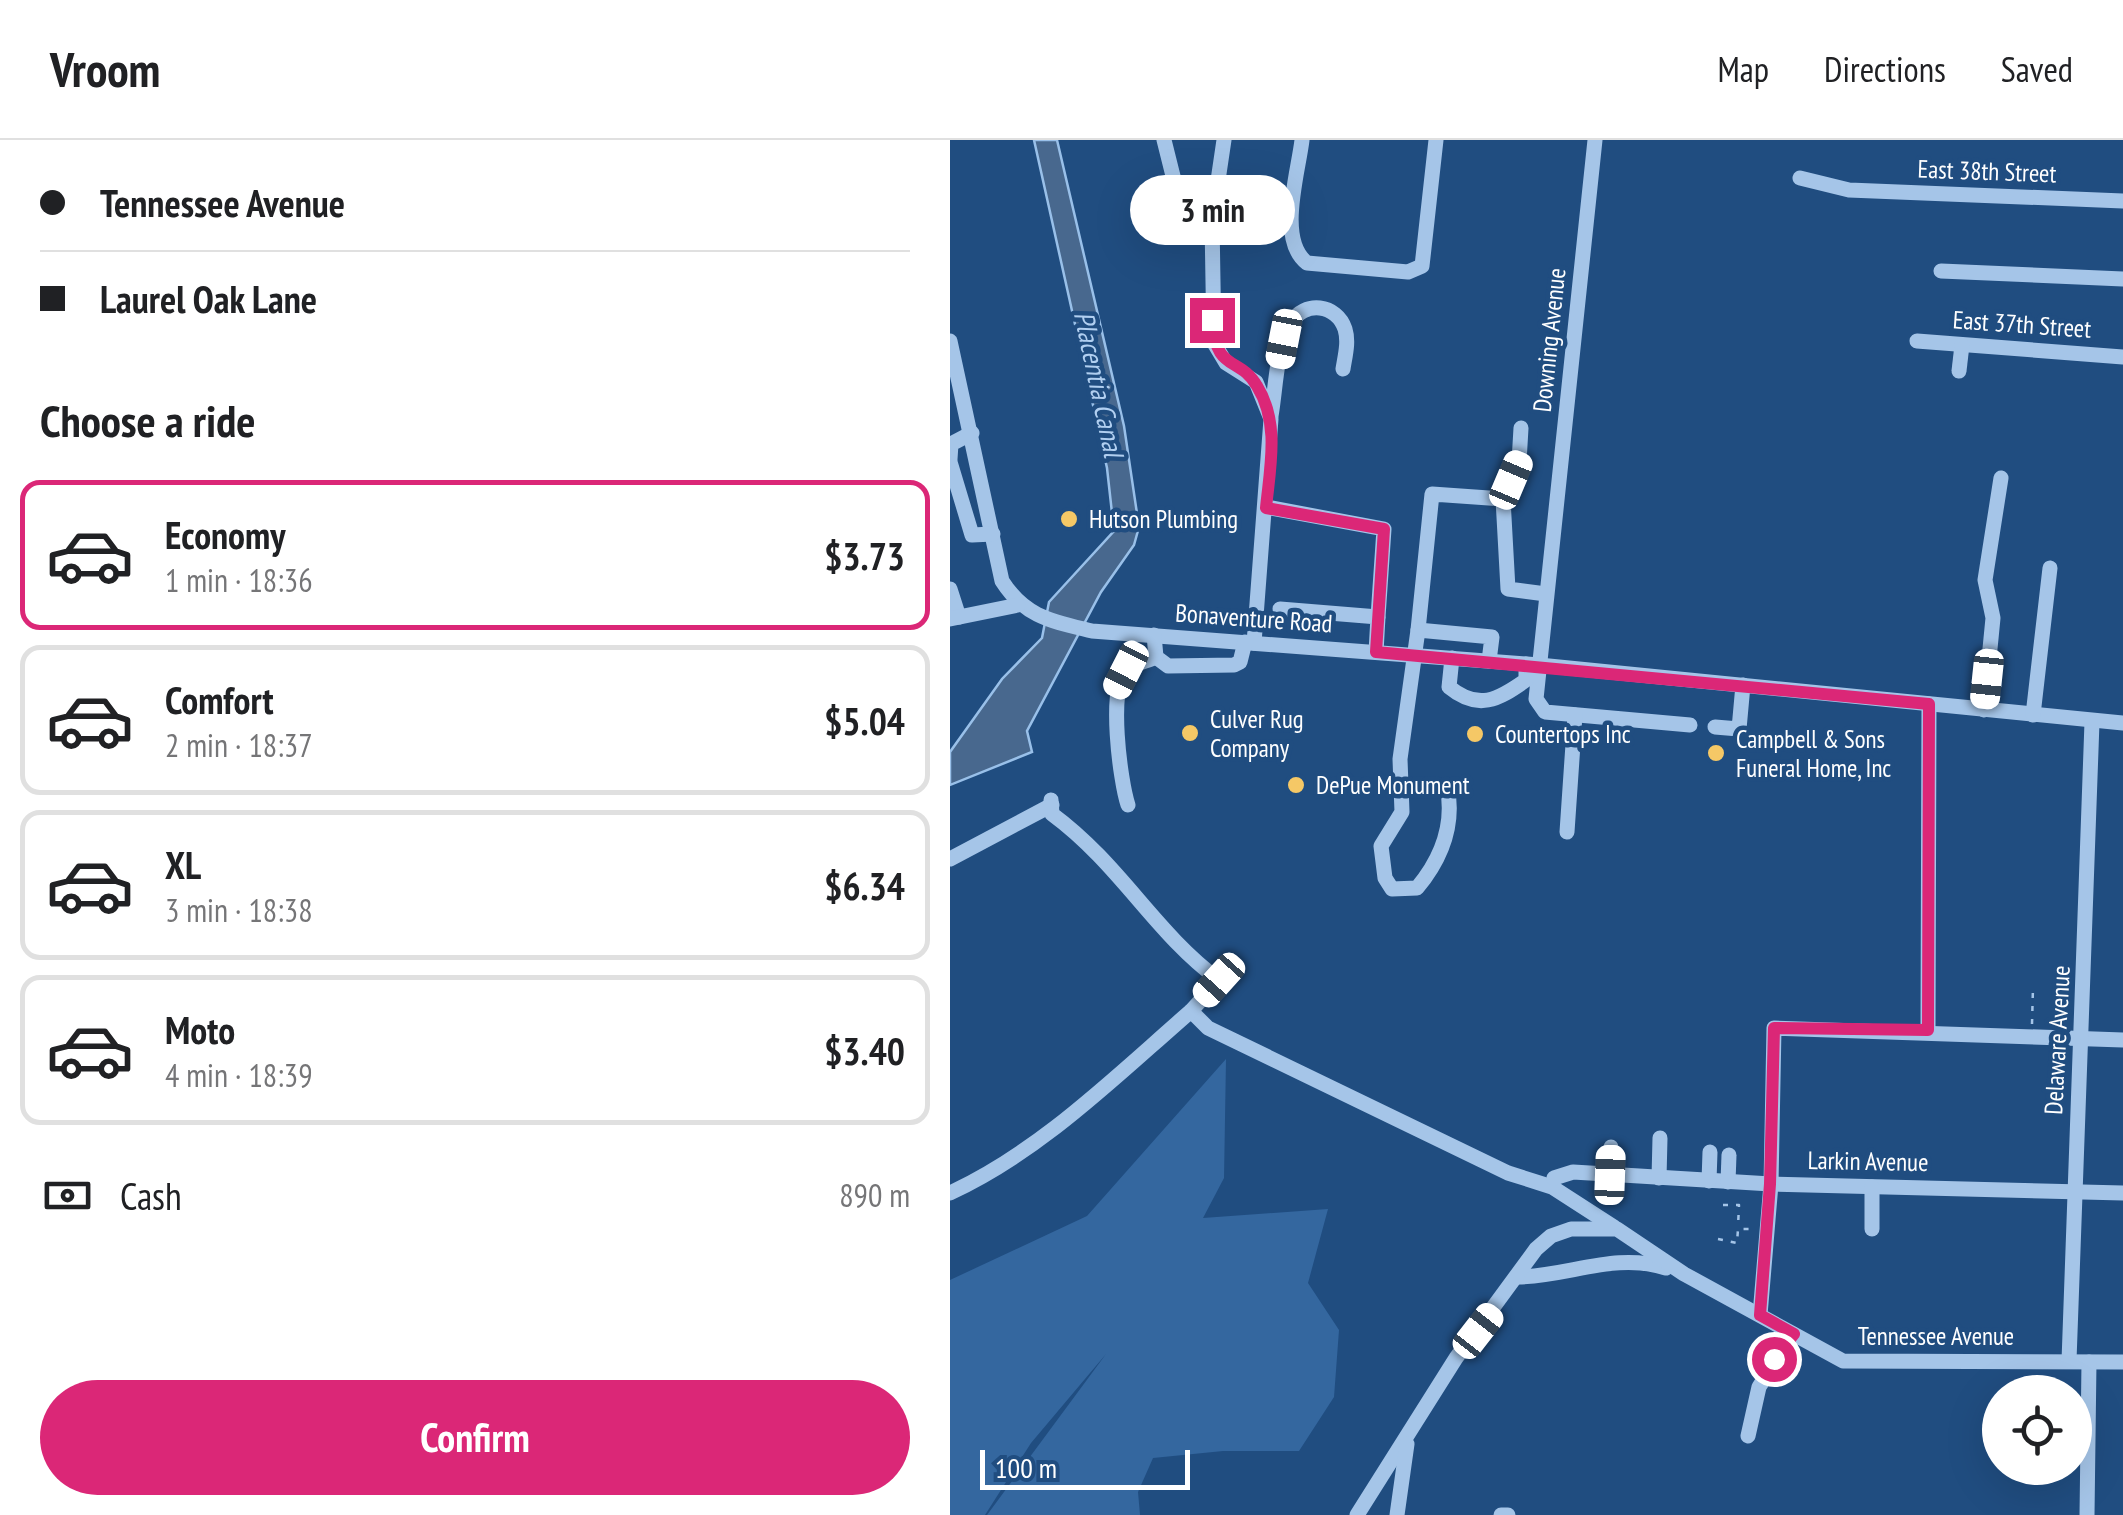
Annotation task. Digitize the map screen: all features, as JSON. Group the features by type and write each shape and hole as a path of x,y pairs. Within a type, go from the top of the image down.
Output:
{"street":[{"path":"1164,140 1181,208 1212,222"},
{"path":"1224,140 1212,222 1210,296 1214,344 1226,363 1256,382 1271,419"},
{"path":"1302,140 1292,234 1298,256 1307,263 1408,272 1422,266 1436,140"},
{"name":"Downing Avenue","path":"1575,715 1540,708 1532,664 1546,594 1595,140"},
{"name":"East 38th Street","path":"1800,178 1849,190 2123,202"},
{"path":"1941,271 2123,279"},
{"path":"1154,635 1156,657 1168,666 1222,668 1240,662 1250,642 1266,508 1271,419 1284,339 1292,319 1309,307 1325,308 1338,316 1346,331 1343,368"},
{"path":"950,341 1002,581 1018,606 954,617 950,588"},
{"name":"East 37th Street","path":"1917,341 2123,358"},
{"path":"1959,372 1962,345"},
{"path":"1521,428 1519,462 1503,499 1508,589 1546,594"},
{"path":"972,433 950,444 950,461 972,535 993,534"},
{"path":"1984,710 1993,618 1985,580 2001,478"},
{"path":"1447,786 1448,829 1436,862 1417,888 1392,890 1385,878 1381,846 1402,812 1400,759 1416,655 1432,494 1503,499"},
{"path":"1266,508 1384,529 1376,652"},
{"path":"2033,715 2050,568"},
{"name":"Bonaventure Road","path":"1018,606 1041,619 1092,630 1532,664 2123,723"},
{"path":"1280,609 1378,618"},
{"path":"1418,630 1492,637 1489,661"},
{"path":"1128,805 1120,781 1117,688 1126,670 1156,657"},
{"path":"1452,658 1449,687 1462,698 1483,702 1495,702 1526,680 1532,664"},
{"path":"1715,727 1739,729 1743,685"},
{"path":"1928,1030 1929,704"},
{"path":"1566,832 1575,715 1690,725"},
{"name":"Delaware Avenue","path":"2069,1361 2092,722"},
{"path":"950,859 1052,803 1052,814 1093,844 1182,952 1219,980 1192,1011 1082,1106 988,1176 950,1194"},
{"path":"1192,1011 1208,1028 1508,1173 1552,1187 1684,1274"},
{"path":"1760,1315 1770,1184 1774,1028 1928,1030 2123,1040"},
{"path":"1659,1178 1660,1138"},
{"path":"1610,1175 1611,1147"},
{"path":"1709,1181 1710,1152"},
{"path":"1728,1182 1729,1155"},
{"name":"Larkin Avenue","path":"1554,1178 1573,1172 1659,1178 1676,1187 1709,1181 2123,1192"},
{"path":"1872,1186 1872,1229"},
{"path":"1357,1515 1456,1358 1536,1249 1551,1236 1583,1227 1617,1229"},
{"path":"1518,1277 1581,1272 1614,1260 1649,1263 1684,1274"},
{"name":"Tennessee Avenue","path":"1684,1274 1842,1361 2123,1362"},
{"path":"1748,1436 1759,1387 1794,1334"},
{"path":"2088,1515 2090,1362"},
{"path":"1397,1515 1409,1435"}],"path":[{"path":"2032,1036 2034,987"},
{"path":"1718,1239 1737,1243 1739,1205 1723,1205"},
{"path":"1738,1228 1767,1229"}],"shaded area":[{"path":"1226,1059 1224,1178 1203,1218 1328,1209 1308,1283 1339,1330 1334,1397 1299,1451 1223,1451 1153,1458 1138,1492 1140,1515 987,1515 1106,1354 1031,1443 985,1515 950,1515 950,1280 1087,1216"}],"water":[{"name":"Placentia Canal","path":"1034,140 1057,140 1124,426 1139,527 1134,545 1101,592 1027,731 1032,752 950,785 950,752 1002,679 1042,638 1049,602 1114,531 1107,468"}],"place":[{"name":"Hutson Plumbing","path":"1069,519"},
{"name":"Culver Rug Company","path":"1190,733"},
{"name":"Countertops Inc","path":"1475,734"},
{"name":"Campbell & Sons Funeral Home, Inc","path":"1716,753"},
{"name":"DePue Monument","path":"1296,785"}],"route":[{"path":"1212,320 1214,344 1226,363 1256,382 1271,419 1266,508 1384,529 1376,652 1929,704 1928,1030 1774,1028 1770,1184 1760,1315 1794,1334 1774,1359"}]}
